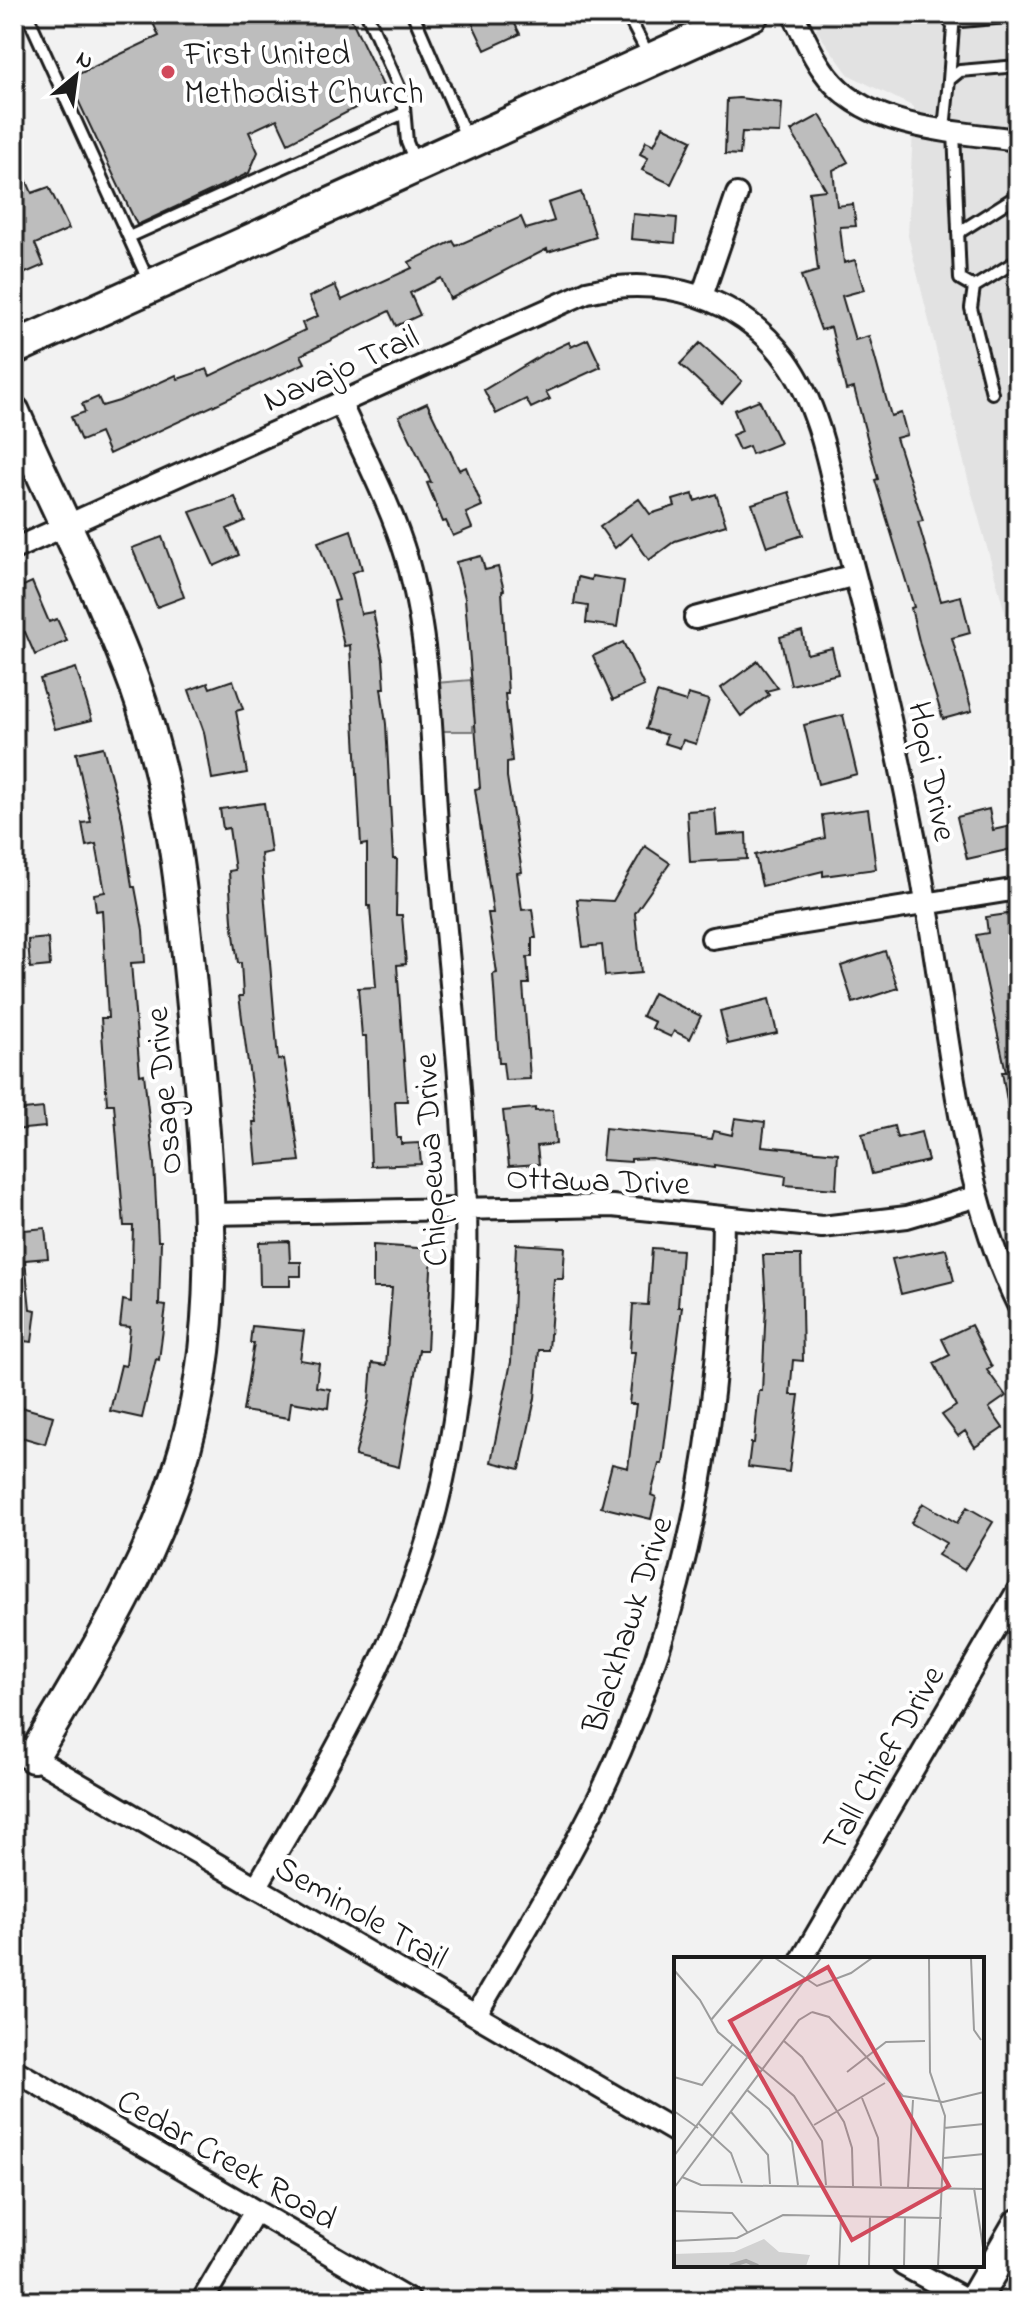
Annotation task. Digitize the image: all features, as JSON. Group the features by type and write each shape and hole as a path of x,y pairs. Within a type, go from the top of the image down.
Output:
{"main road":[{"path":"14,348 752,14"}],"street":[{"path":"793,14 819,65 835,85 857,102 891,117 949,130 1018,140"},
{"path":"702,296 737,194"},
{"name":"Navajo Trail","path":"14,549 587,292 637,285 702,296"},
{"name":"Hopi Drive","path":"702,296 727,307 762,334 801,385 813,413 888,704 927,903 978,1196 1018,1305"},
{"name":"Chippewa Drive","path":"257,1886 367,1693 415,1579 436,1510 461,1386 467,1326 467,1207 419,615 396,525 340,402"},
{"name":"Osage Drive","path":"14,412 135,687 163,778 175,837 210,1214 208,1329 195,1408 179,1470 148,1554 24,1752"},
{"path":"695,618 855,575"},
{"path":"712,938 1018,889"},
{"name":"Ottawa Drive","path":"210,1214 612,1206 789,1226 866,1224 978,1196"},
{"name":"Blackhawk Drive","path":"476,2015 601,1793 645,1689 671,1613 703,1480 713,1412 721,1315 723,1218"},
{"name":"Tall Chief Drive","path":"803,1957 1018,1590"},
{"name":"Seminole Trail","path":"24,1752 674,2131"},
{"name":"Cedar Creek Road","path":"16,2076 410,2301"},
{"path":"202,2301 255,2211"},
{"path":"907,2267 971,2301 1018,2225"}],"lane":[{"path":"27,14 151,287"},
{"path":"367,14 403,96 407,142 417,168"},
{"path":"413,14 469,144"},
{"path":"627,14 651,61"},
{"path":"974,287 960,279 949,130 952,18 1018,16"},
{"path":"949,80 960,71 1018,66"},
{"path":"129,237 404,113"},
{"path":"958,233 1018,195"},
{"path":"974,287 1018,260"},
{"path":"974,287 971,308 992,393"}],"shaded area":[{"path":"822,14 1018,14 1018,622 1006,616 968,479 908,236 914,107 849,75 816,30"},
{"path":"471,680 474,716 499,724 473,726 473,731 439,731 436,683"}],"building":[{"path":"149,14 349,14 386,92 288,143 277,119 249,132 258,152 249,173 137,225 68,79 159,36"},
{"path":"468,14 510,14 520,34 485,50"},
{"path":"727,99 782,103 780,133 742,132 740,155 725,154"},
{"path":"820,115 848,162 833,170 837,206 853,204 856,226 840,227 844,263 855,260 864,290 842,296 855,340 869,336 891,416 901,413 907,435 896,438 923,521 918,522 941,601 961,596 970,633 952,638 972,711 943,719 920,645 911,608 914,607 875,480 878,479 854,388 846,390 831,327 821,330 801,276 818,271 809,192 826,190 791,131"},
{"path":"663,126 692,140 671,184 642,170 648,158 640,154 646,141 654,145"},
{"path":"14,152 32,193 49,187 69,229 35,244 44,265 14,278"},
{"path":"581,192 596,237 548,252 547,249 450,299 441,278 410,293 420,315 396,326 389,311 301,355 305,363 109,454 100,433 81,441 71,417 85,412 82,404 98,397 102,406 119,401 176,375 178,379 207,369 210,376 305,330 302,323 318,316 309,297 335,285 342,300 412,268 409,262 453,241 456,246 521,217 526,229 554,221 548,203"},
{"path":"633,214 677,218 675,243 631,239"},
{"path":"588,339 601,367 546,392 550,399 531,408 526,399 496,414 484,390 542,355 569,342 571,347"},
{"path":"700,343 742,381 722,403 680,364"},
{"path":"759,400 780,443 752,454 749,446 739,450 732,435 742,431 734,410"},
{"path":"427,403 459,470 466,467 482,506 466,513 472,528 453,536 446,521 443,522 427,483 431,482 399,416"},
{"path":"789,492 803,535 767,547 752,504"},
{"path":"693,494 695,501 716,494 726,525 675,541 649,560 631,534 615,548 600,527 639,499 650,514 675,506 673,500"},
{"path":"235,497 245,521 227,529 239,555 214,566 190,512"},
{"path":"351,530 362,569 352,573 361,614 373,612 383,659 385,688 381,688 386,724 393,859 397,859 396,915 402,915 406,964 397,965 407,1101 395,1101 397,1138 401,1138 401,1144 419,1143 421,1164 371,1166 366,1036 362,1036 358,988 376,987 370,906 367,906 367,844 361,845 350,645 344,646 334,601 339,600 318,542"},
{"path":"162,537 184,597 157,607 132,548"},
{"path":"481,556 485,570 498,567 504,590 508,694 505,694 512,761 507,762 507,777 522,872 517,873 522,910 532,909 536,938 532,938 532,957 527,957 529,984 523,984 530,1079 505,1080 503,1063 499,1063 493,974 497,973 488,913 493,913 475,789 480,788 465,598 456,562"},
{"path":"592,576 624,581 617,627 586,623 588,606 574,604 578,577 591,580"},
{"path":"32,582 49,622 57,619 67,641 35,655 25,632 14,636 14,590"},
{"path":"802,631 807,654 832,648 838,674 791,685 780,637"},
{"path":"623,642 644,686 613,700 593,656"},
{"path":"758,661 778,688 766,691 769,695 741,716 721,688"},
{"path":"76,668 92,720 55,729 40,679"},
{"path":"233,680 243,709 236,711 247,773 212,779 204,732 189,690 208,683 210,688"},
{"path":"657,693 686,702 688,694 709,700 696,744 683,740 680,748 664,743 667,735 646,729"},
{"path":"843,715 857,774 818,784 804,725"},
{"path":"103,747 122,818 132,887 135,887 143,930 145,962 131,963 140,1075 144,1074 154,1164 158,1241 161,1241 159,1305 166,1306 159,1360 156,1359 142,1418 110,1411 121,1365 126,1366 130,1327 120,1326 123,1300 131,1302 133,1226 124,1226 114,1104 107,1104 101,1018 108,1018 102,910 96,911 94,894 105,892 96,844 86,846 82,823 91,822 76,753"},
{"path":"264,803 271,852 261,854 278,1060 284,1059 300,1161 257,1165 253,1122 256,1122 239,996 243,996 241,963 238,963 232,921 229,871 235,870 229,828 223,829 220,809"},
{"path":"715,809 717,835 746,833 747,859 690,862 687,811"},
{"path":"868,809 876,869 823,876 823,871 762,886 755,855 825,838 822,815"},
{"path":"989,809 993,830 1011,826 1016,848 967,859 957,817"},
{"path":"645,846 670,863 635,913 641,973 605,976 602,945 583,947 577,899 613,901"},
{"path":"1008,914 1010,930 1018,928 1018,1117 1010,1118 1002,1072 1006,1072 976,935 988,933 986,917"},
{"path":"48,938 50,966 30,968 28,940"},
{"path":"885,951 898,988 853,1003 841,966"},
{"path":"653,993 701,1016 690,1039 674,1031 671,1037 652,1028 655,1022 642,1016"},
{"path":"769,999 777,1033 728,1044 720,1011"},
{"path":"43,1108 45,1127 14,1130 14,1111"},
{"path":"535,1108 535,1111 553,1110 556,1144 537,1146 539,1164 509,1166 503,1111"},
{"path":"735,1118 765,1122 762,1146 838,1153 836,1189 785,1185 786,1176 714,1165 714,1168 651,1158 631,1159 631,1162 602,1160 605,1128 712,1139 714,1131 732,1135"},
{"path":"894,1126 897,1138 921,1132 928,1161 872,1174 862,1134"},
{"path":"45,1228 48,1258 25,1260 30,1309 36,1310 32,1342 14,1340 14,1231"},
{"path":"289,1241 290,1262 301,1262 301,1276 290,1276 290,1286 260,1286 259,1242"},
{"path":"516,1244 565,1247 563,1279 554,1279 549,1350 539,1350 535,1398 520,1469 491,1462 511,1362"},
{"path":"373,1245 432,1249 427,1350 419,1350 399,1467 355,1456 369,1401 372,1363 386,1365 392,1288 373,1288"},
{"path":"652,1248 682,1250 678,1307 682,1307 662,1464 659,1464 651,1495 656,1497 651,1519 601,1507 612,1464 628,1468 636,1404 629,1404 635,1352 630,1352 633,1304 648,1305"},
{"path":"946,1249 954,1281 901,1294 892,1259"},
{"path":"763,1255 801,1255 803,1361 793,1360 790,1395 799,1395 789,1472 748,1467 751,1443 754,1443 759,1391 762,1391 766,1304"},
{"path":"971,1325 992,1367 987,1370 1006,1396 989,1408 1003,1428 975,1447 965,1431 958,1436 942,1415 956,1406 934,1363 950,1355 942,1339"},
{"path":"252,1326 304,1331 300,1360 319,1363 316,1387 330,1389 328,1408 291,1402 289,1418 243,1411 254,1343 250,1343"},
{"path":"14,1405 53,1416 45,1444 14,1435"},
{"path":"923,1503 957,1523 967,1507 993,1522 964,1570 938,1555 946,1543 911,1523"}],"place":[{"name":"First United Methodist Church","path":"168,72"}]}
